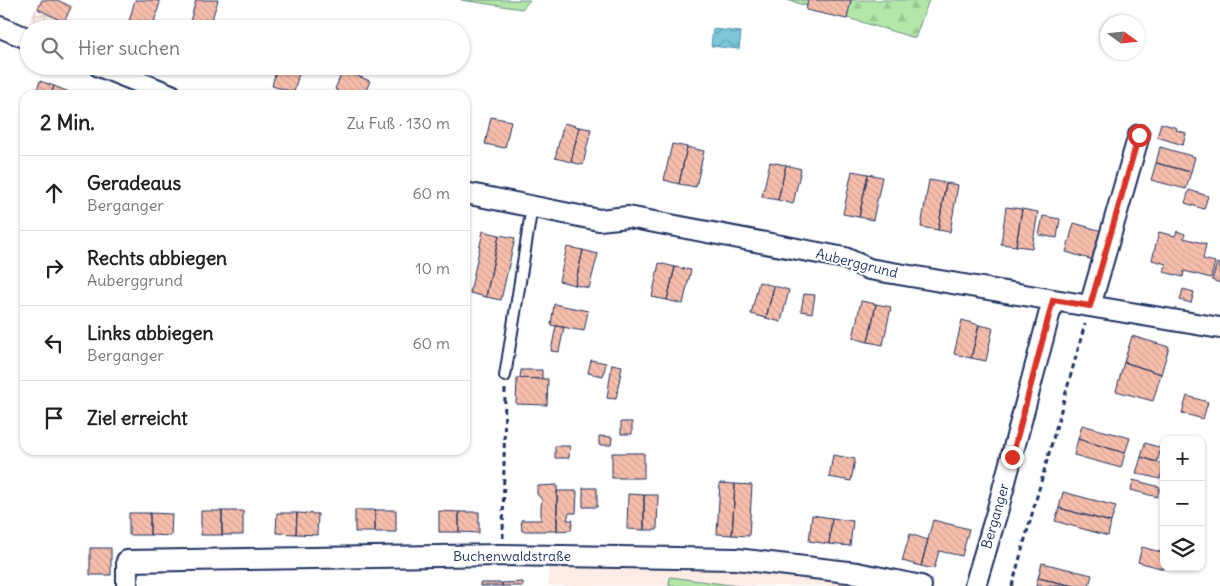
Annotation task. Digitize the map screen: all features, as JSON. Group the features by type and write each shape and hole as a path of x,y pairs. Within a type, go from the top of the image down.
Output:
{"street":[{"path":"0,27 20,35"},
{"path":"121,75 159,90"},
{"path":"1090,306 1139,135"},
{"name":"Auberggrund","path":"470,193 599,220 628,217 845,258 869,269 1220,328"},
{"name":"Berganger","path":"975,586 997,512 1053,300"},
{"name":"Buchenwaldstraße","path":"127,586 127,561 502,555 736,559 857,573 920,586"}],"lane":[{"path":"505,376 532,206"}],"path":[{"path":"1012,586 1090,306"},
{"path":"502,555 505,376"}],"shaded area":[{"path":"40,0 60,0 73,6 66,20 30,20"},
{"path":"651,564 781,572 865,586 548,586 548,566"}],"green space":[{"path":"461,0 530,0 522,9"},
{"path":"787,0 929,0 915,38"},
{"path":"670,577 738,586 669,586"}],"water":[{"path":"713,29 741,32 739,49 711,46"}],"building":[{"path":"42,0 57,0 71,7 65,20 60,20 38,9"},
{"path":"135,0 154,0 160,2 155,20 129,20"},
{"path":"196,0 218,0 212,20 190,20"},
{"path":"808,0 851,0 847,19 806,10"},
{"path":"275,75 299,75 295,90 272,86"},
{"path":"341,75 355,75 370,81 366,90 335,89"},
{"path":"40,81 54,86 53,90 37,90"},
{"path":"54,86 64,90 53,90"},
{"path":"491,117 511,121 505,148 485,144"},
{"path":"564,123 579,127 571,162 555,158"},
{"path":"1161,123 1186,133 1183,145 1157,137"},
{"path":"579,127 591,129 583,165 571,162"},
{"path":"672,144 687,147 679,184 664,180"},
{"path":"687,147 704,151 696,187 679,184"},
{"path":"1160,147 1195,157 1191,172 1156,163"},
{"path":"770,162 786,165 778,200 762,197"},
{"path":"1156,163 1191,172 1186,189 1151,180"},
{"path":"786,165 801,169 793,204 778,200"},
{"path":"852,171 868,174 859,217 843,214"},
{"path":"868,174 882,177 873,220 859,217"},
{"path":"929,180 946,183 938,230 921,227"},
{"path":"946,183 958,185 950,232 938,230"},
{"path":"1189,190 1208,196 1204,209 1185,203"},
{"path":"1006,207 1022,209 1016,246 1001,244"},
{"path":"1022,209 1038,212 1032,248 1016,246"},
{"path":"1043,216 1060,219 1057,238 1039,235"},
{"path":"1074,223 1102,231 1093,260 1066,252"},
{"path":"483,231 499,235 486,297 470,293"},
{"path":"1177,231 1185,234 1184,238 1206,244 1203,259 1215,262 1211,278 1184,271 1183,277 1164,272 1166,264 1152,260 1159,232 1175,236"},
{"path":"499,235 515,238 501,300 486,297"},
{"path":"567,247 583,250 575,285 559,281"},
{"path":"583,250 598,254 589,288 575,285"},
{"path":"659,263 675,267 667,300 652,297"},
{"path":"1217,263 1220,264 1220,283 1212,280"},
{"path":"675,267 691,270 683,304 667,300"},
{"path":"759,282 774,286 766,318 751,314"},
{"path":"774,286 789,290 781,322 766,318"},
{"path":"1183,289 1194,292 1191,303 1180,300"},
{"path":"804,294 815,295 812,313 801,311"},
{"path":"861,301 876,304 868,342 853,338"},
{"path":"554,304 588,311 584,331 551,325"},
{"path":"876,304 891,307 883,345 868,342"},
{"path":"962,320 979,325 971,358 954,354"},
{"path":"979,325 993,328 986,361 971,358"},
{"path":"556,326 564,327 559,352 551,351"},
{"path":"1132,336 1169,347 1161,374 1124,362"},
{"path":"591,360 606,363 603,376 588,373"},
{"path":"1124,362 1161,374 1153,401 1116,391"},
{"path":"612,364 622,366 616,399 607,398"},
{"path":"521,370 542,370 542,379 520,378"},
{"path":"517,378 548,379 547,405 516,404"},
{"path":"1187,396 1208,402 1203,419 1182,413"},
{"path":"621,422 632,422 632,434 621,434"},
{"path":"1082,425 1130,438 1125,453 1078,439"},
{"path":"599,436 612,437 611,445 599,445"},
{"path":"1078,439 1125,453 1121,468 1074,455"},
{"path":"1145,443 1160,448 1157,462 1141,457"},
{"path":"555,446 570,446 569,458 555,458"},
{"path":"612,453 644,453 644,478 612,478"},
{"path":"833,455 855,459 851,481 829,477"},
{"path":"1141,457 1160,463 1160,479 1136,473"},
{"path":"1133,480 1160,487 1157,497 1131,490"},
{"path":"720,483 735,484 732,535 717,534"},
{"path":"735,484 752,485 749,536 732,535"},
{"path":"557,485 557,531 522,531 521,520 541,520 542,500 537,494 537,486"},
{"path":"583,488 597,488 597,507 583,507"},
{"path":"557,491 577,491 576,513 569,513 567,520 573,520 571,530 557,531"},
{"path":"1063,492 1116,506 1111,522 1059,508"},
{"path":"628,494 644,495 644,530 627,529"},
{"path":"644,495 658,495 657,530 644,530"},
{"path":"1059,508 1111,522 1108,536 1055,521"},
{"path":"355,510 375,510 375,532 355,532"},
{"path":"375,510 396,510 396,532 375,532"},
{"path":"201,511 222,511 222,535 201,535"},
{"path":"222,511 243,511 243,535 222,535"},
{"path":"439,511 459,512 459,532 439,532"},
{"path":"459,512 479,512 479,533 459,532"},
{"path":"129,513 150,513 150,535 129,535"},
{"path":"150,513 172,514 171,536 150,535"},
{"path":"277,513 297,513 296,534 276,533"},
{"path":"297,513 318,514 317,535 296,534"},
{"path":"812,515 832,518 829,544 809,541"},
{"path":"832,518 853,521 850,546 829,544"},
{"path":"933,520 969,529 962,556 939,551 934,569 921,566"},
{"path":"910,534 928,540 921,566 902,561"},
{"path":"1142,547 1160,552 1160,568 1138,562"},
{"path":"90,548 111,548 111,575 90,575"},
{"path":"1042,563 1092,575 1089,586 1074,586 1038,578"},
{"path":"1038,578 1074,586 1036,586"},
{"path":"523,582 523,586 502,586 502,583"},
{"path":"480,583 502,583 502,586 480,586"}],"route":[{"path":"1012,457 1053,300 1090,306 1139,135"}]}
